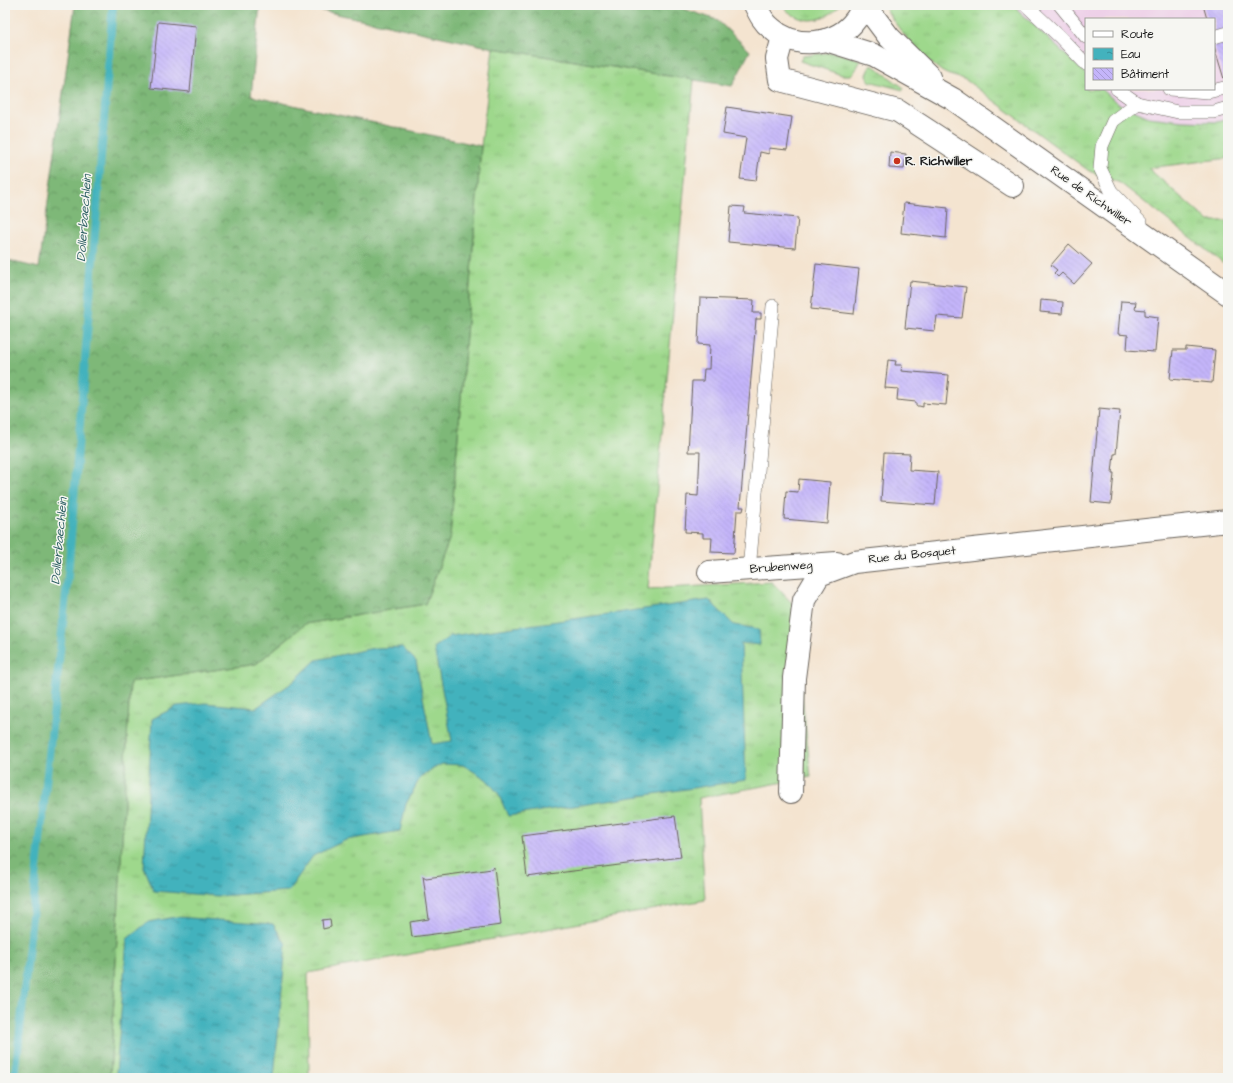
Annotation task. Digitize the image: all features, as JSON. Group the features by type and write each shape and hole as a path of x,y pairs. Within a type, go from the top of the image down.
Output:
{"street":[{"path":"755,5 761,17 770,28 783,37 796,42 812,43 826,40 843,32 856,19 864,5"},
{"name":"Rue de Richwiller","path":"864,5 889,38 952,99"},
{"path":"783,37 777,59 780,80 898,110 1013,186"},
{"name":"Rue de Richwiller","path":"826,40 874,55 952,99 1228,294"},
{"name":"Rue du Bosquet","path":"790,792 794,678 804,600 819,575 854,562 1228,521"},
{"name":"Brubenweg","path":"709,572 854,562"}],"lane":[{"path":"1026,5 1085,63"},
{"path":"1060,5 1084,34"},
{"path":"1215,37 1228,33"},
{"path":"1182,90 1208,92 1228,87"},
{"path":"1118,90 1137,103 1178,112 1214,112 1228,108"},
{"path":"1137,103 1113,121 1102,146 1100,168 1111,191 1162,247"},
{"path":"749,570 773,306"}],"shaded area":[{"path":"1015,5 1228,5 1228,119 1217,122 1183,121 1149,117 1117,103 1103,90 1215,90 1215,18 1085,18 1085,73 1018,10"}],"green space":[{"path":"75,5 260,5 251,96 481,146 450,537 425,604 305,624 256,664 130,682 110,1078 5,1078 5,260 39,268"},
{"path":"296,5 672,5 717,20 750,51 732,86 493,48"},
{"path":"781,5 840,5 833,12 825,16 810,20 803,19 788,12"},
{"path":"884,5 1015,5 1018,10 1085,73 1085,90 1103,90 1117,103 1149,117 1183,121 1217,122 1228,119 1228,158 1148,168 1208,221 1228,221 1228,267 1120,183 1089,171 966,80 945,73 935,66 926,59 902,32"},
{"path":"493,48 694,80 648,589 772,582 792,603 811,777 699,798 705,900 308,973 309,1078 110,1078 130,682 256,664 305,624 425,604 450,537 481,146"},
{"path":"834,52 861,60 851,75 842,75 800,61 803,56"},
{"path":"871,64 904,88 903,90 869,81 867,75"}],"water":[{"path":"709,600 734,625 759,629 760,645 741,643 746,780 508,816 498,793 486,779 463,765 442,764 421,776 406,804 400,831 346,840 313,856 288,891 218,896 154,891 144,867 152,719 177,706 205,703 256,708 293,682 316,660 374,648 402,647 416,661 432,744 452,741 434,648 450,636"},
{"path":"176,917 273,924 286,944 274,1078 118,1078 116,1073 127,939 148,922"}],"building":[{"path":"1203,5 1228,5 1228,78 1224,79 1215,49 1215,18 1207,18"},
{"path":"158,22 196,26 190,92 151,88"},
{"path":"727,107 792,117 787,150 769,148 769,154 760,152 756,181 740,179 746,138 723,134"},
{"name":"R. Richwiller","path":"890,152 906,154 904,169 889,168"},
{"path":"904,203 948,208 946,238 901,233"},
{"path":"731,206 745,207 744,213 798,218 795,248 728,242"},
{"path":"1069,244 1092,264 1074,284 1062,273 1058,277 1054,273 1057,270 1051,265"},
{"path":"816,264 859,269 854,314 811,309"},
{"path":"910,281 966,287 962,318 937,316 935,331 905,328"},
{"path":"700,298 754,300 753,313 761,313 761,319 756,319 740,507 744,507 743,511 737,511 734,553 711,552 712,538 703,538 703,533 685,532 687,495 698,496 700,452 688,452 692,381 703,381 704,369 709,369 710,345 698,344"},
{"path":"1041,300 1063,302 1062,314 1040,312"},
{"path":"1121,301 1136,302 1135,309 1145,310 1145,315 1158,317 1155,352 1127,350 1128,335 1118,334"},
{"path":"1186,347 1215,350 1212,383 1170,379 1173,350 1186,350"},
{"path":"888,360 896,361 895,365 902,365 901,371 949,375 946,405 923,403 923,407 916,406 916,402 897,400 898,389 885,388"},
{"path":"1099,409 1120,411 1116,454 1114,454 1112,473 1114,473 1111,504 1091,502"},
{"path":"884,453 910,454 909,470 938,472 935,505 881,501"},
{"path":"799,479 830,482 827,523 784,519 786,491 798,492"},
{"path":"675,816 681,857 527,877 522,836"},
{"path":"494,867 501,925 412,937 410,922 429,919 423,876 426,878 492,869"},
{"path":"330,919 331,927 323,929 322,920"}],"waterway":[{"name":"Dollerbaechlein","path":"15,1078 68,575 113,5"}],"place":[{"name":"R. Richwiller","path":"897,161"}]}
